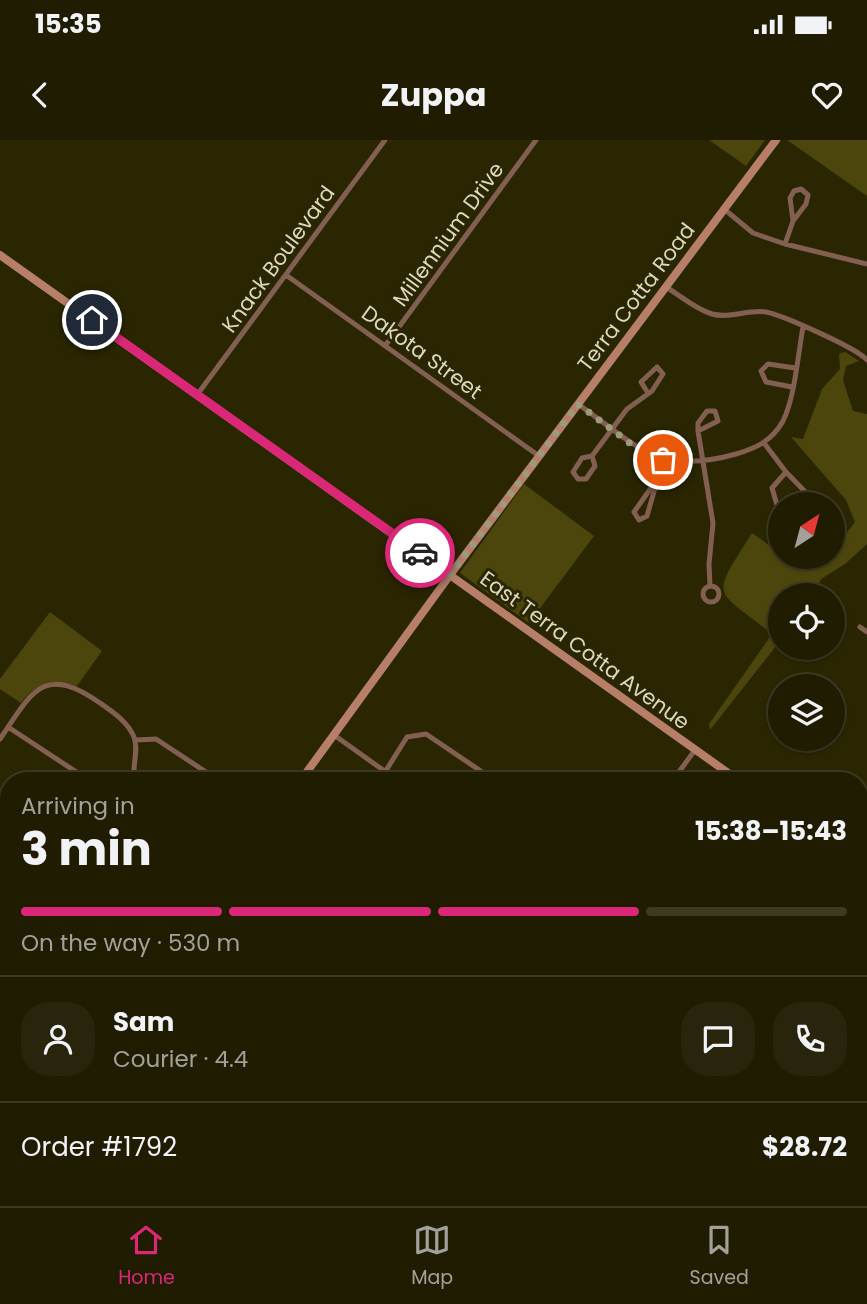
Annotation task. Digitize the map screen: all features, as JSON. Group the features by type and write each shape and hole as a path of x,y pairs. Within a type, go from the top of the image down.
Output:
{"main road":[{"name":"Terra Cotta Road","path":"307,772 450,575 776,140"},
{"name":"East Terra Cotta Avenue","path":"0,255 727,772"}],"street":[{"name":"Knack Boulevard","path":"197,396 385,140"},
{"name":"Millennium Drive","path":"385,346 537,140"},
{"path":"785,244 793,220 808,201 808,195 801,189 791,195 793,220"},
{"path":"724,209 753,233 785,244 867,264"},
{"name":"Dakota Street","path":"286,275 539,456"},
{"path":"666,287 715,315 765,312 856,349 867,360"},
{"path":"578,404 639,450 663,460 704,463 764,443 783,421 803,327"},
{"path":"792,387 766,382 761,372 768,364 795,368"},
{"path":"593,456 584,456 574,470 578,480 585,480 595,466 593,456 627,409 648,393 663,376 657,367 652,368 641,382 648,393"},
{"path":"698,431 714,536 709,554 710,586"},
{"path":"764,443 805,492"},
{"path":"658,478 635,509 635,516 639,520 647,516 658,478 663,460"},
{"path":"773,492 772,488 786,472"},
{"path":"860,627 867,632"},
{"path":"0,739 34,692 49,684 61,682 87,694 128,725 136,740 134,772"},
{"path":"8,727 76,772"},
{"path":"334,735 385,772 407,737 426,734 482,772"},
{"path":"136,740 156,739 206,772"},
{"path":"679,772 695,750"}],"shaded area":[{"path":"709,140 765,140 746,166"},
{"path":"787,140 867,140 867,196"},
{"path":"845,352 859,361 846,366 843,380 853,411 867,414 867,544 845,564 845,535 855,522 845,499 845,492 839,492 791,437 803,439 822,389 840,369 839,354"},
{"path":"524,484 594,536 529,623 460,573"},
{"path":"752,533 768,544 768,569 837,569 819,583 768,583 768,631 738,608 724,591 724,582 729,571"},
{"path":"50,612 102,651 77,686 46,684 33,691 21,703 0,689 0,679"},
{"path":"768,640 768,656 710,730 709,724"}],"way so far":[{"path":"420,553 450,575 578,404 639,450 663,460"}],"route":[{"path":"92,320 420,553"}]}
